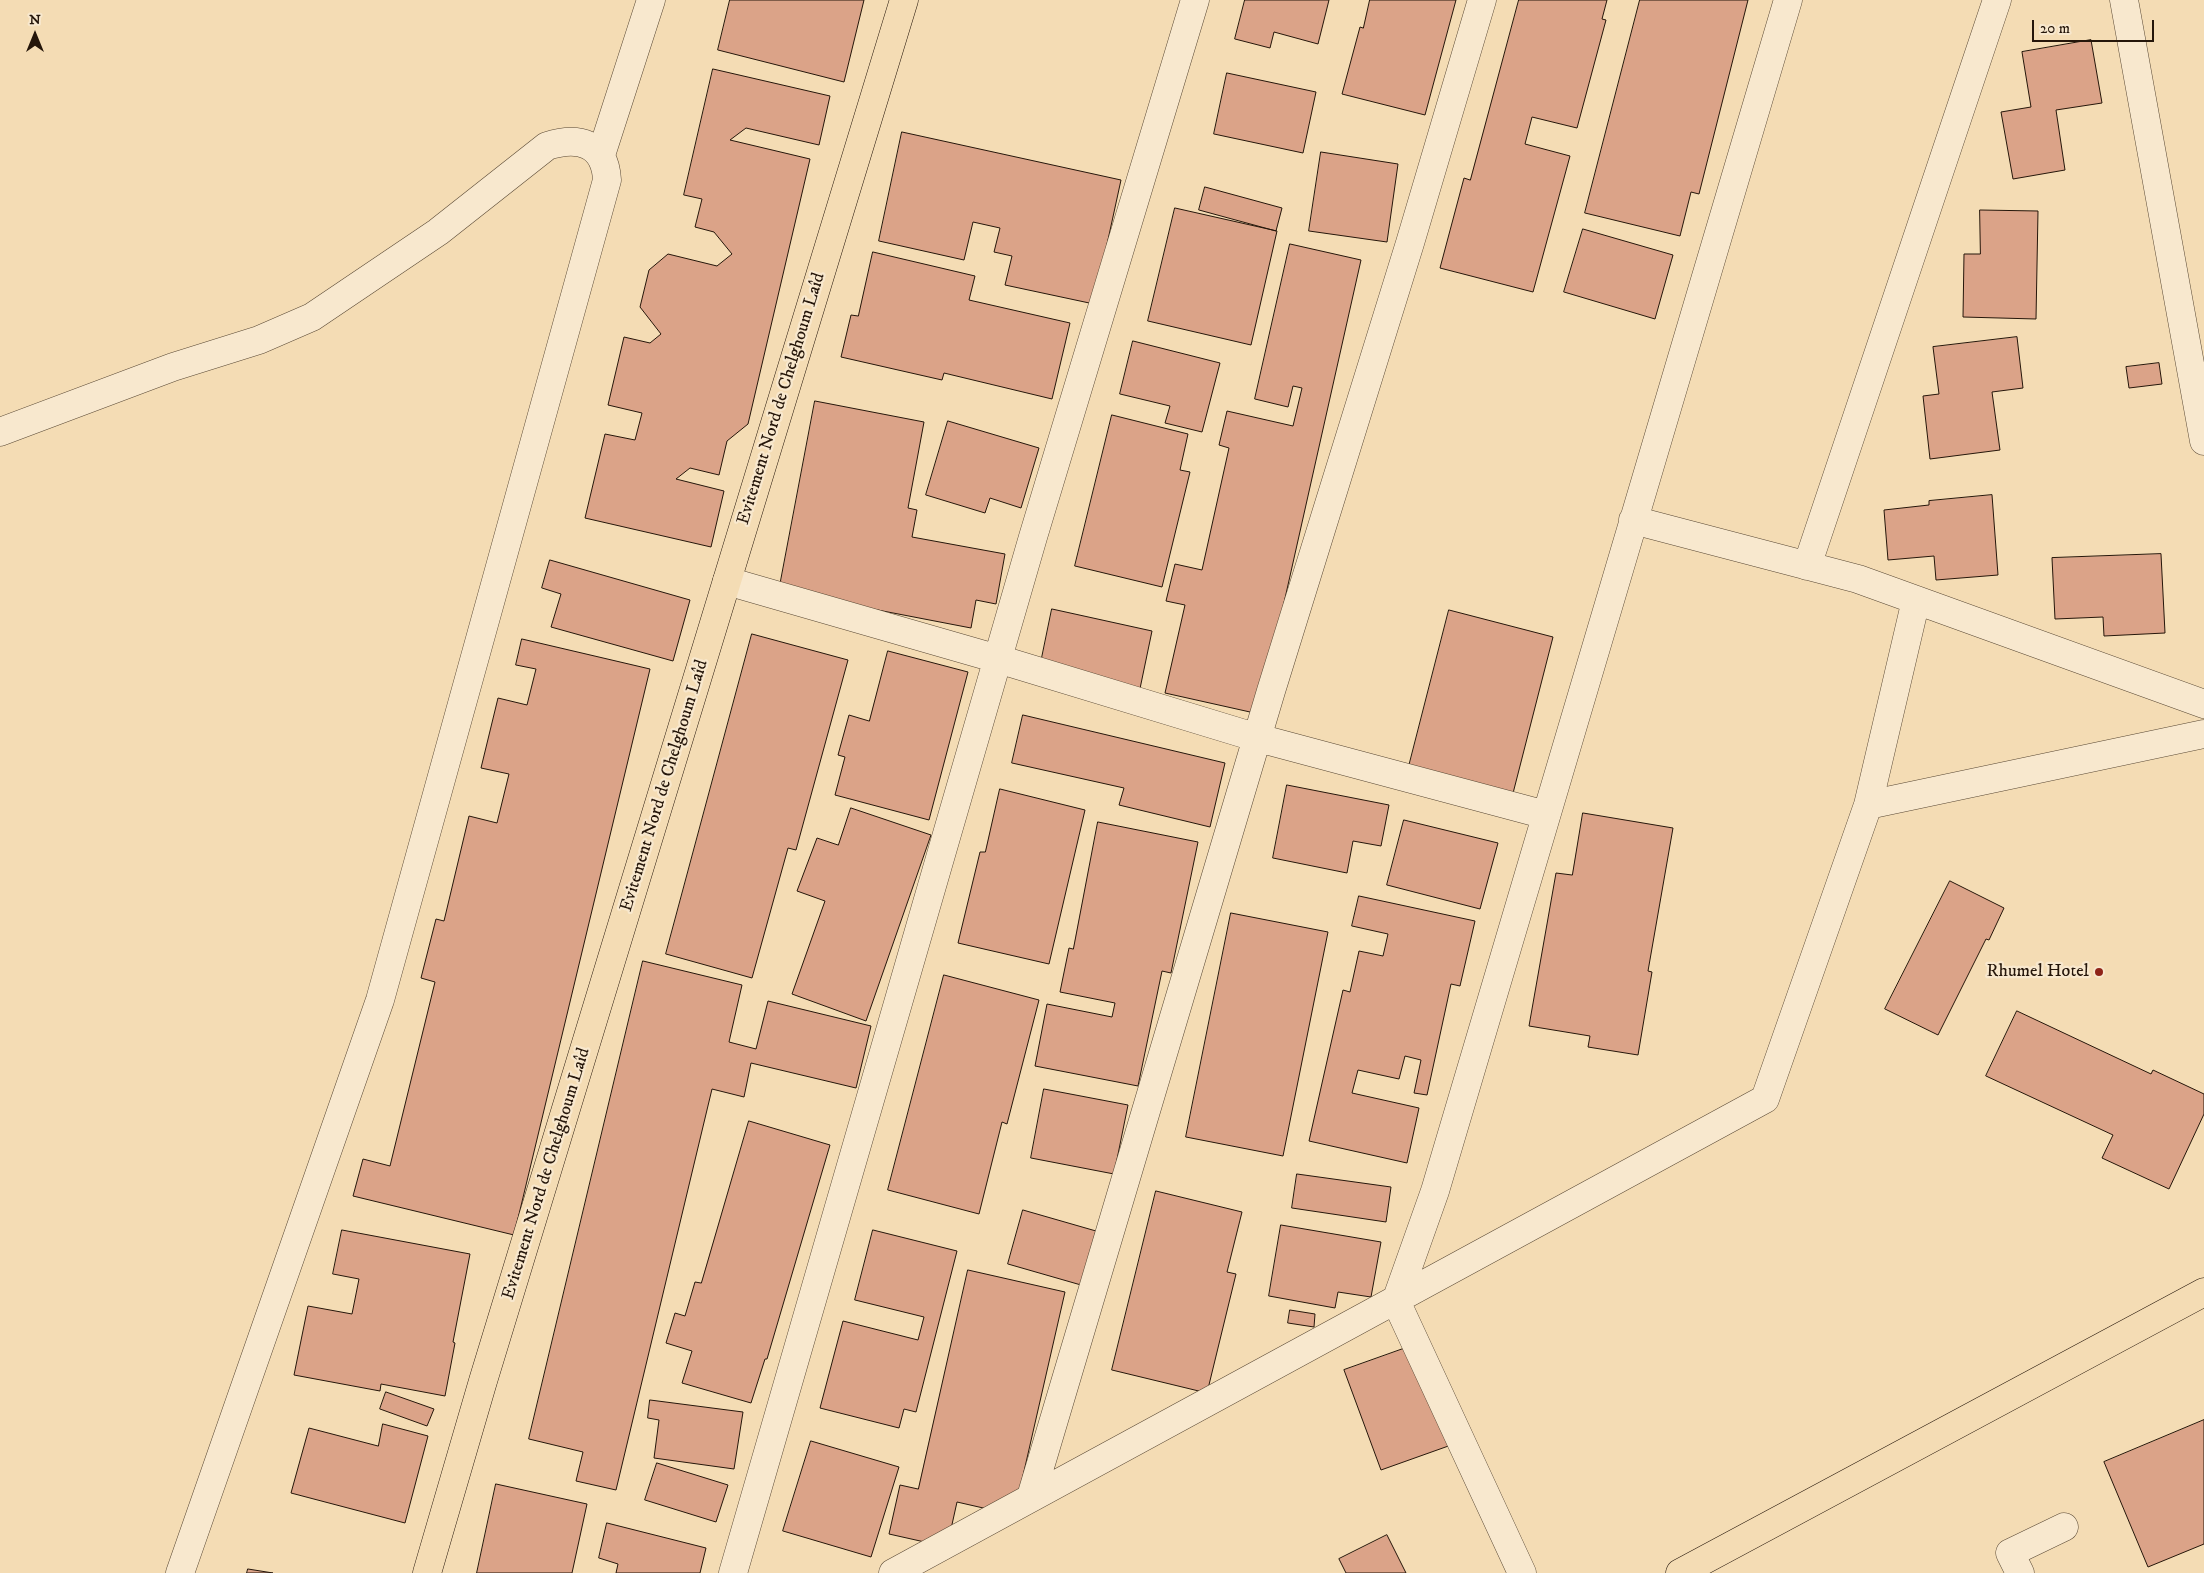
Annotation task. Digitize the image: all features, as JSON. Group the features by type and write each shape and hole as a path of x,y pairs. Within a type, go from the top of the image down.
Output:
{"main road":[{"name":"Evitement Nord de Chelghoum Laîd","path":"427,1573 483,1381 904,0"},
{"path":"1691,1570 2204,1292"}],"street":[{"path":"602,155 651,0"},
{"path":"733,1573 998,658 1195,0"},
{"path":"1031,1497 1258,738 1407,253 1482,0"},
{"path":"1522,1573 1396,1301 1435,1191 1788,0"},
{"path":"1807,566 1997,0"},
{"path":"2124,0 2204,441"},
{"path":"0,432 173,367 259,340 312,317 438,232 547,146 563,141 583,142 602,155 608,180 380,1000 180,1573"},
{"path":"1633,520 1858,579 2204,704"},
{"path":"727,581 998,658 1258,738 1546,815"},
{"path":"893,1573 1765,1099 1868,806 1916,600"},
{"path":"1868,806 2204,734"},
{"path":"2020,1573 2010,1553 2064,1527"}],"building":[{"path":"730,0 864,0 844,82 718,50"},
{"path":"1245,0 1329,0 1318,44 1274,32 1270,48 1235,39"},
{"path":"1370,0 1456,0 1425,115 1342,94 1360,27 1363,28"},
{"path":"1519,0 1607,0 1602,19 1606,20 1577,128 1532,117 1525,144 1570,156 1533,292 1440,268 1464,178 1470,180"},
{"path":"1640,0 1748,0 1699,194 1691,192 1680,236 1585,213"},
{"path":"2091,40 2102,103 2056,110 2065,170 2013,179 2001,112 2031,107 2022,52"},
{"path":"713,69 830,96 819,145 746,128 730,140 810,159 748,424 727,441 719,475 690,468 676,479 724,491 711,547 585,518 605,434 635,440 642,413 608,405 624,337 650,343 661,334 640,307 649,270 668,254 717,266 732,254 714,232 695,227 702,199 684,195"},
{"path":"1227,73 1316,92 1303,153 1214,134"},
{"path":"902,132 1121,180 1094,304 1005,285 1012,256 994,252 1000,228 973,222 964,260 879,241"},
{"path":"1321,152 1398,164 1387,242 1309,231"},
{"path":"1205,187 1282,208 1276,231 1199,210"},
{"path":"1175,208 1277,231 1251,345 1148,321"},
{"path":"1980,210 2038,211 2036,319 1963,317 1964,254 1980,254"},
{"path":"1583,229 1673,255 1655,319 1564,292"},
{"path":"1290,244 1361,260 1259,714 1165,693 1185,605 1166,601 1175,564 1202,570 1229,448 1219,445 1227,411 1293,426 1302,388 1293,386 1288,407 1255,399"},
{"path":"873,252 975,276 969,300 1070,323 1052,399 944,373 942,380 841,357 851,315 858,316"},
{"path":"2017,337 2023,388 1992,392 2000,450 1930,459 1923,396 1939,394 1933,347"},
{"path":"1133,341 1220,363 1202,432 1165,423 1170,406 1120,394"},
{"path":"2159,363 2162,384 2129,388 2126,367"},
{"path":"815,401 924,422 908,508 917,510 912,537 1005,554 996,604 976,600 971,628 779,591"},
{"path":"1112,415 1188,434 1180,470 1190,472 1162,587 1075,566"},
{"path":"948,421 1039,448 1021,508 990,498 985,513 926,495"},
{"path":"1992,495 1998,575 1936,580 1934,556 1888,560 1884,510 1929,505 1929,501"},
{"path":"2161,554 2165,633 2104,636 2103,617 2055,619 2052,558"},
{"path":"550,560 690,600 673,661 551,627 561,594 542,588"},
{"path":"1052,609 1152,631 1137,703 1037,682"},
{"path":"1449,610 1553,637 1510,805 1406,778"},
{"path":"752,634 848,660 796,850 788,848 752,978 666,954"},
{"path":"522,639 650,669 514,1235 353,1196 363,1159 390,1166 435,982 421,978 436,919 444,921 469,816 497,823 509,774 481,768 498,698 527,705 536,669 516,665"},
{"path":"888,651 968,672 929,820 835,795 845,757 838,755 849,715 869,721"},
{"path":"1023,715 1225,763 1210,827 1119,805 1124,788 1012,763"},
{"path":"1287,785 1389,805 1381,846 1353,841 1347,873 1273,858"},
{"path":"1000,789 1085,810 1049,964 958,943 980,852 985,852"},
{"path":"851,808 931,835 866,1021 792,994 825,901 797,891 817,838 838,845"},
{"path":"1583,813 1673,828 1648,971 1652,972 1638,1055 1588,1047 1590,1036 1529,1026 1556,873 1572,875"},
{"path":"1404,820 1498,843 1480,909 1387,885"},
{"path":"1098,822 1198,842 1171,973 1162,971 1138,1086 1035,1066 1047,1004 1112,1017 1115,1003 1060,992 1069,948 1073,949"},
{"path":"1950,881 2004,908 1989,940 1986,939 1938,1035 1885,1009"},
{"path":"1359,896 1475,921 1460,986 1451,984 1427,1095 1414,1093 1421,1060 1405,1056 1399,1079 1358,1070 1352,1093 1419,1108 1407,1163 1309,1141 1343,990 1350,992 1359,951 1383,956 1388,934 1352,926"},
{"path":"1231,913 1328,932 1283,1156 1186,1137"},
{"path":"643,961 742,985 729,1042 756,1049 768,1001 871,1026 856,1088 751,1063 744,1097 712,1089 616,1490 576,1481 583,1452 529,1439"},
{"path":"944,975 1039,1000 1007,1124 1002,1122 979,1214 888,1190"},
{"path":"2017,1011 2151,1074 2153,1070 2204,1094 2204,1114 2169,1189 2102,1158 2113,1135 1986,1076"},
{"path":"1044,1089 1128,1105 1114,1174 1031,1158"},
{"path":"749,1121 830,1145 767,1359 765,1359 751,1403 682,1383 692,1351 666,1343 675,1313 685,1316 695,1282 701,1283"},
{"path":"1297,1174 1391,1187 1386,1222 1292,1208"},
{"path":"1156,1191 1242,1212 1227,1272 1236,1274 1207,1393 1112,1370"},
{"path":"1023,1210 1096,1231 1081,1285 1008,1264"},
{"path":"1281,1225 1381,1242 1371,1297 1338,1292 1335,1308 1269,1296"},
{"path":"342,1230 470,1254 445,1396 381,1384 380,1391 294,1375 308,1306 352,1314 359,1279 333,1274"},
{"path":"873,1230 957,1251 916,1412 904,1409 899,1428 820,1408 843,1321 918,1340 924,1317 855,1300"},
{"path":"968,1270 1065,1292 1014,1515 957,1502 947,1547 889,1534 900,1485 918,1489"},
{"path":"1290,1310 1315,1314 1314,1327 1288,1323"},
{"path":"1417,1344 1454,1444 1381,1470 1344,1370"},
{"path":"386,1392 434,1409 427,1426 380,1409"},
{"path":"650,1400 743,1412 734,1469 654,1458 659,1420 648,1418"},
{"path":"2204,1420 2204,1544 2148,1567 2104,1462"},
{"path":"383,1424 428,1436 405,1523 291,1493 309,1428 378,1446"},
{"path":"811,1441 899,1467 871,1557 783,1531"},
{"path":"657,1463 728,1485 716,1522 645,1500"},
{"path":"496,1484 587,1504 572,1573 477,1573"},
{"path":"607,1523 706,1548 700,1573 616,1573 618,1564 599,1558"},
{"path":"1387,1535 1406,1573 1346,1573 1339,1559"},
{"path":"248,1569 273,1573 247,1573"}],"place":[{"name":"Rhumel Hotel","path":"2099,972"}]}
